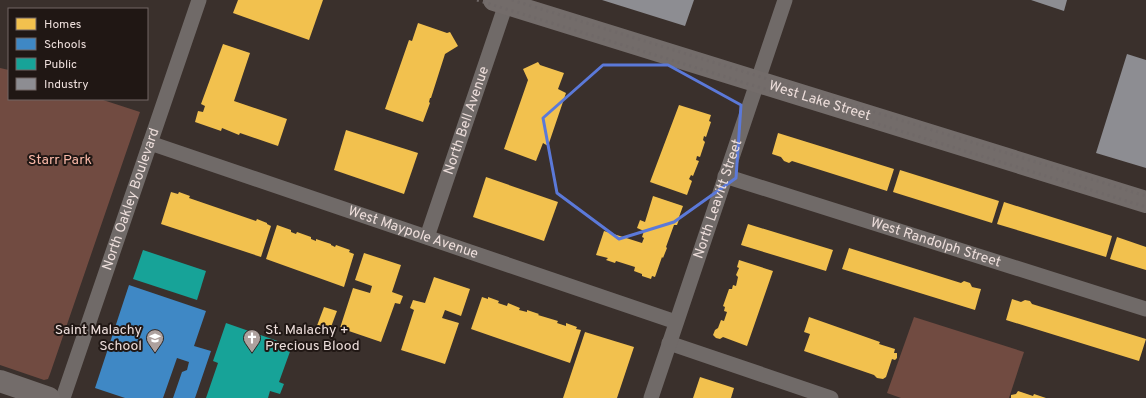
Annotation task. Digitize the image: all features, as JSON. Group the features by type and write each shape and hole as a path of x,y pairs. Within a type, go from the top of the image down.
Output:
{"main road":[{"name":"West Lake Street","path":"500,2 1146,202"},
{"path":"0,381 49,398"}],"street":[{"name":"North Oakley Boulevard","path":"63,398 199,0"},
{"name":"North Leavitt Street","path":"651,398 785,0"},
{"name":"North Bell Avenue","path":"427,237 500,2"},
{"name":"West Maypole Avenue","path":"150,143 676,322"},
{"name":"West Randolph Street","path":"725,176 1146,309"},
{"path":"669,343 831,398"}],"highlighted area":[{"path":"603,65 668,65 741,105 736,178 674,222 619,239 557,193 543,118"}],"green space":[{"name":"Starr Park","path":"0,68 8,70 8,100 103,100 140,112 48,379 44,380 0,365"},
{"path":"914,317 1024,352 1009,398 901,398 887,393"}],"building: Homes":[{"path":"238,0 323,0 309,40 233,13"},
{"path":"418,23 447,33 450,32 458,46 445,54 423,122 385,109 409,40 412,41"},
{"path":"223,44 250,53 234,101 287,119 278,146 240,133 239,135 222,128 221,131 195,122 198,111 203,112 205,106 201,104"},
{"path":"538,62 540,65 564,73 558,89 566,93 548,146 543,143 536,161 504,149 528,80 523,69"},
{"path":"679,105 711,115 709,121 711,122 706,137 704,136 703,140 705,142 700,157 697,156 696,160 699,161 693,176 691,175 689,179 692,181 687,195 650,182"},
{"path":"346,130 418,153 404,194 334,170"},
{"path":"778,133 894,169 887,191 792,161 789,163 784,161 781,157 772,154"},
{"path":"900,170 999,201 992,223 893,192"},
{"path":"486,177 558,202 544,241 473,217"},
{"path":"171,192 178,194 179,192 190,196 189,198 256,221 257,219 267,223 271,226 261,257 161,224"},
{"path":"653,196 683,206 677,225 674,225 666,247 667,248 655,277 652,276 651,279 634,271 635,267 616,261 615,263 606,260 608,258 596,255 604,231 642,243 644,231 637,228 640,220 645,222"},
{"path":"1004,202 1112,236 1106,257 997,224"},
{"path":"748,224 833,250 826,271 741,245"},
{"path":"277,225 291,230 291,232 296,234 297,232 311,237 311,239 316,241 316,239 331,244 335,247 336,245 350,250 349,252 354,254 344,287 266,259"},
{"path":"1117,237 1146,247 1146,270 1110,259"},
{"path":"849,248 961,283 964,281 970,283 972,287 981,289 975,310 842,269"},
{"path":"364,253 401,265 392,292 403,296 400,304 395,303 381,342 340,328 353,288 370,293 372,286 355,280"},
{"path":"739,260 773,271 747,346 723,337 720,339 716,338 713,335 721,320 724,321 727,312 724,311 725,307 723,306 729,289 732,289 733,285 736,286 738,277 736,275 739,268 737,267"},
{"path":"434,277 470,289 461,316 445,310 442,318 459,323 445,364 401,350 414,310 410,308 413,300 425,303"},
{"path":"482,297 488,299 488,297 507,306 508,303 520,308 519,310 527,312 527,310 558,321 557,323 566,326 566,323 577,327 576,329 581,330 570,363 471,329"},
{"path":"1012,299 1021,302 1025,300 1030,301 1032,304 1146,339 1139,361 1006,320"},
{"path":"324,307 337,311 328,335 315,331"},
{"path":"809,317 880,342 879,344 895,349 894,353 897,353 897,358 895,360 892,359 886,377 883,379 877,378 874,375 804,351 810,334 804,332"},
{"path":"585,332 634,347 617,398 563,398"},
{"path":"700,377 734,388 731,398 693,398"},
{"path":"1018,391 1033,396 1034,394 1046,398 1011,398 1011,395 1016,394"}],"building: Schools":[{"name":"Saint Malachy School","path":"129,285 206,311 194,346 211,351 195,398 173,398 182,372 187,370 189,362 177,358 163,398 125,398 95,388"}],"building: Public":[{"path":"143,250 206,271 197,300 133,279"},
{"name":"St. Malachy + Precious Blood","path":"226,323 292,346 279,382 284,384 280,394 270,391 268,398 206,398 218,363 213,361"}],"building: Industry":[{"path":"602,0 694,0 685,26"},
{"path":"1031,0 1067,0 1064,11"},
{"path":"1127,54 1146,60 1146,168 1096,153"}],"railway":[{"path":"477,0 1146,207"},
{"path":"512,0 1146,196"}],"place":[{"name":"Saint Malachy School","path":"155,353"},
{"name":"St. Malachy + Precious Blood","path":"252,353"}]}
